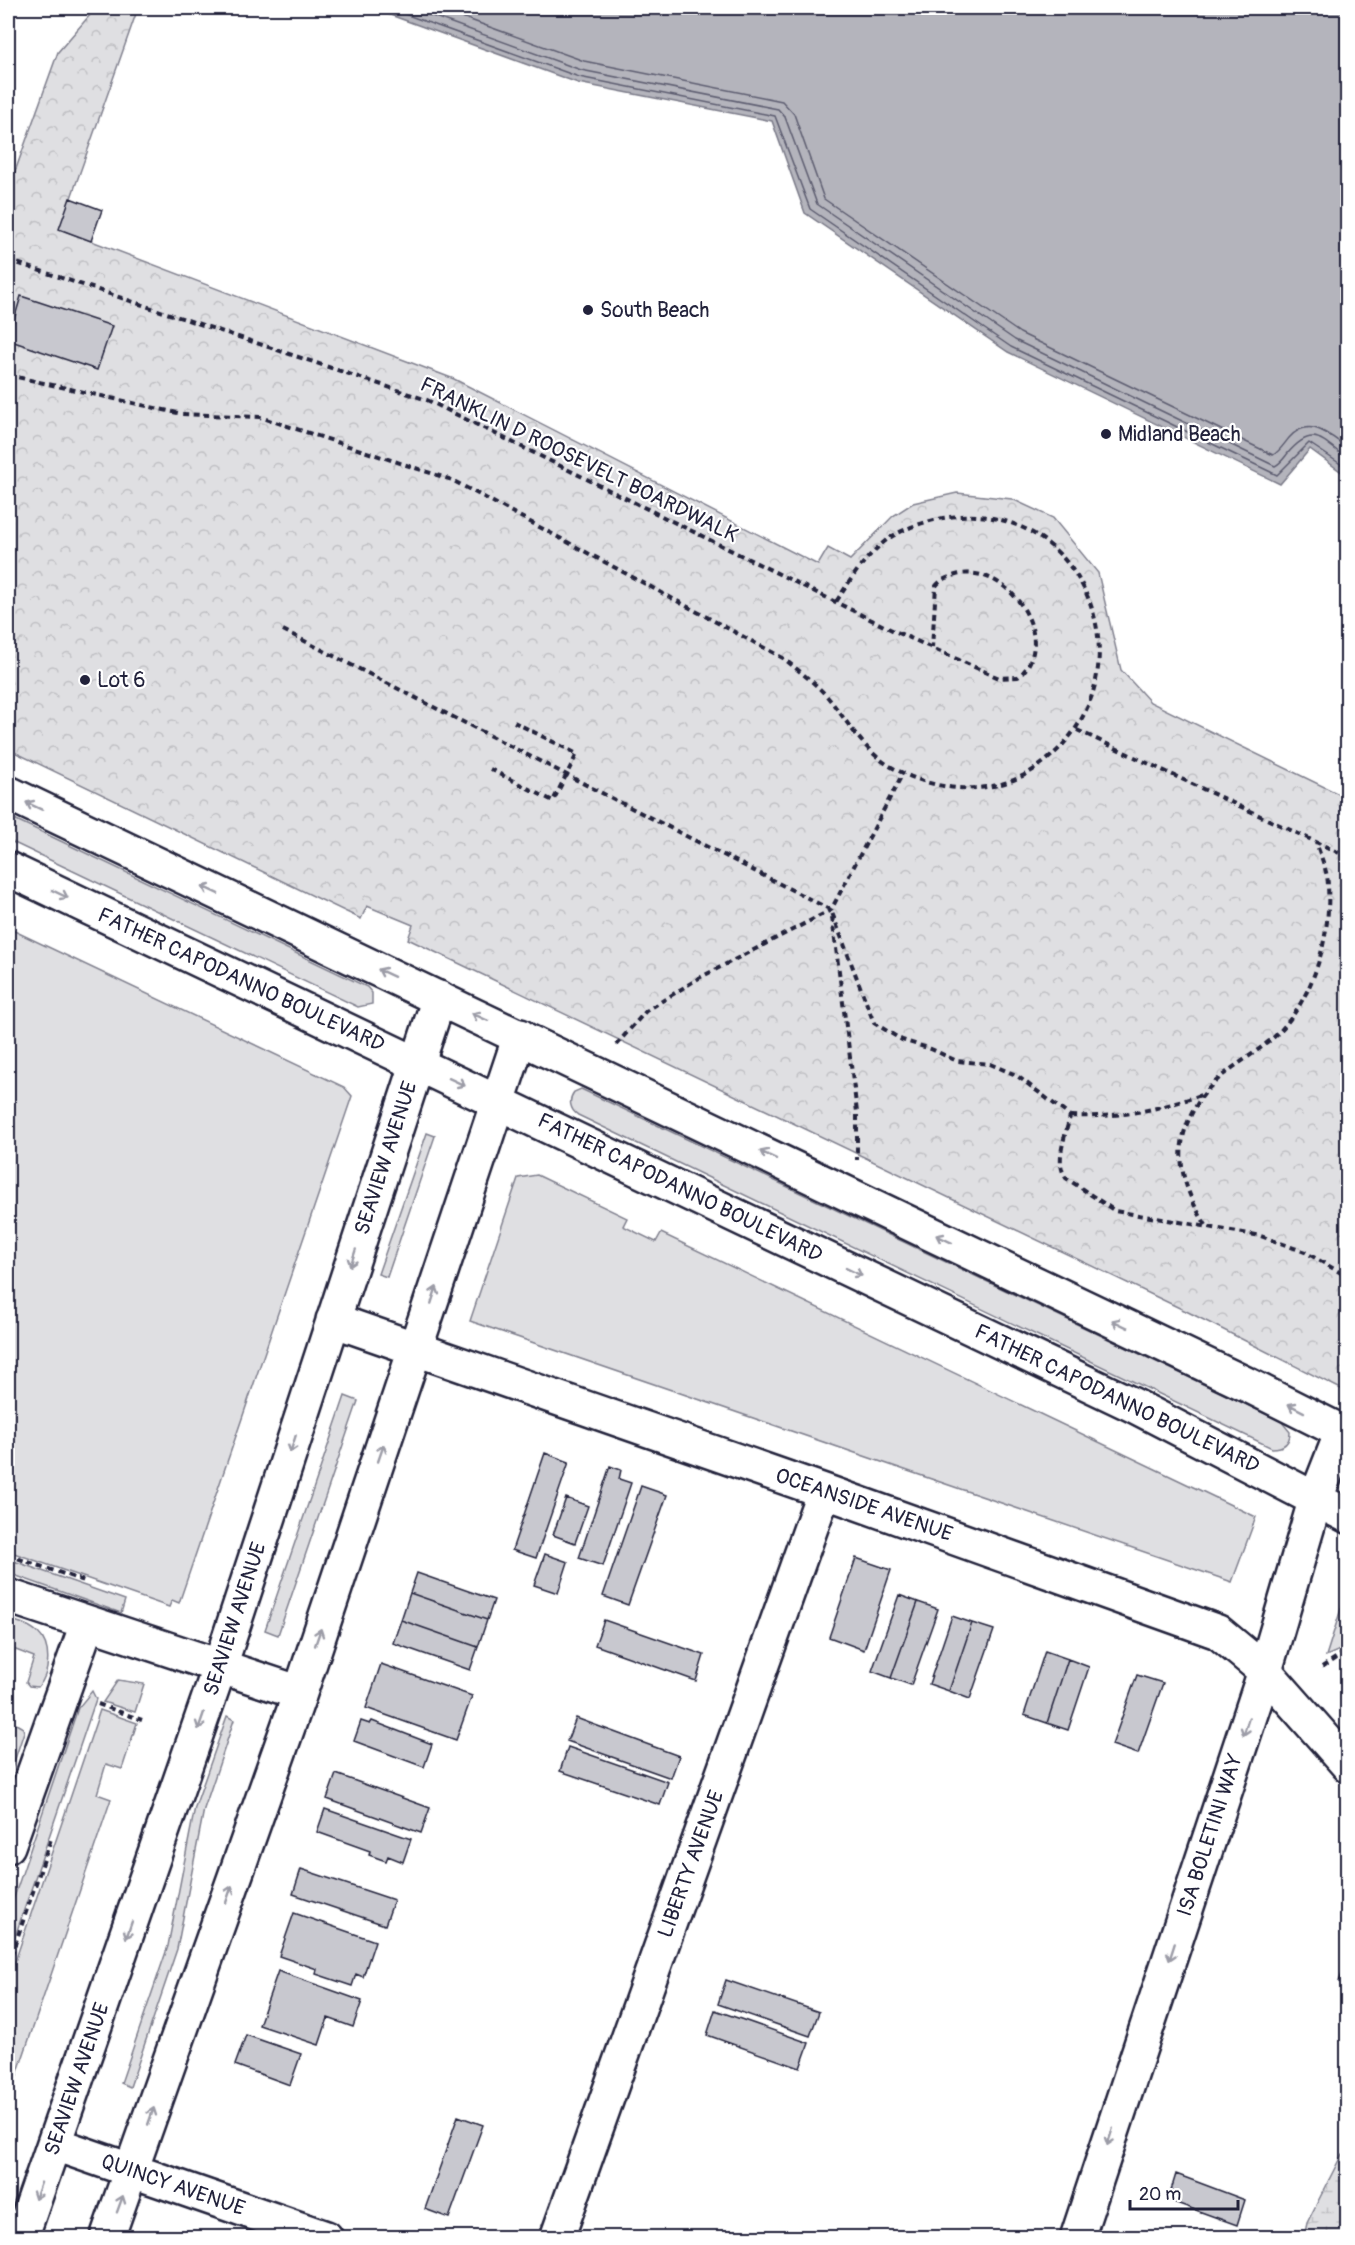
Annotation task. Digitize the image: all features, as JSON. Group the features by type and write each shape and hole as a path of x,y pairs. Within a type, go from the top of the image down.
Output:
{"street":[{"path":"8,793 520,1036 1345,1434"},
{"name":"FATHER CAPODANNO BOULEVARD","path":"8,869 1134,1405 1347,1516"},
{"name":"SEAVIEW AVENUE","path":"21,2238 220,1666 439,998"},
{"path":"107,2238 300,1693 520,1036"},
{"name":"OCEANSIDE AVENUE","path":"333,1320 824,1491 1218,1632 1265,1671 1347,1765"},
{"name":"ISA BOLETINI WAY","path":"1077,2238 1265,1671 1316,1498 1345,1434"},
{"name":"LIBERTY AVENUE","path":"557,2238 824,1491"},
{"path":"8,1596 300,1693"},
{"path":"8,1846 87,1624"},
{"name":"QUINCY AVENUE","path":"55,2144 326,2238"}],"path":[{"name":"FRANKLIN D ROOSEVELT BOARDWALK","path":"8,260 427,400 932,648"},
{"path":"8,278 14,262"},
{"path":"8,362 8,375 182,414 260,417 452,480 783,658 830,699 865,746 903,773 924,783 958,789 993,786 1025,775 1054,756 1077,730 1095,687 1101,659 1097,622 1083,586 1061,556 1031,533 996,519 959,516 922,522 888,539 861,564 836,602"},
{"path":"960,574 983,575 1007,587 1025,611 1033,640 1028,666 1018,677 1012,679 999,678 932,648 936,586 944,579 960,574"},
{"path":"283,630 831,910 874,1023 902,1040 931,1049 957,1061 990,1064 1016,1075 1070,1116 1117,1117 1160,1109 1204,1094 1282,1029 1304,996 1317,966 1326,926 1328,884 1316,842"},
{"path":"490,769 553,801 577,754 514,722"},
{"path":"1077,730 1347,857"},
{"path":"616,1046 646,1011 699,978 831,910 903,773"},
{"path":"831,910 857,1112 857,1161"},
{"path":"1204,1094 1184,1135 1182,1174 1191,1202 1206,1225"},
{"path":"1070,1116 1060,1162 1061,1171 1066,1178 1114,1211 1261,1236 1305,1252 1347,1277"},
{"path":"1322,1667 1347,1650"},
{"path":"98,1704 142,1720"}],"green space":[{"path":"96,8 138,8 60,229 454,379 818,565 828,548 850,560 893,516 913,503 957,493 1012,499 1053,518 1098,573 1121,670 1150,702 1347,798 1347,1392 1188,1312 408,939 413,925 367,906 361,919 8,749 8,191 58,52"},
{"path":"8,816 367,987 372,993 372,1004 358,1007 8,840"},
{"path":"8,928 344,1087 352,1096 179,1603 172,1600 169,1607 8,1551"},
{"path":"581,1089 1281,1421 1290,1432 1289,1439 1283,1446 1272,1448 578,1115 572,1108 571,1101 574,1092"},
{"path":"427,1133 435,1136 387,1277 378,1274"},
{"path":"537,1175 627,1218 623,1226 656,1242 661,1233 1256,1517 1232,1582 470,1321 518,1178"},
{"path":"345,1396 358,1401 278,1635 265,1630"},
{"path":"8,1559 125,1600 121,1613 8,1573"},
{"path":"1347,1590 1347,1647 1326,1656"},
{"path":"8,1619 35,1630 46,1645 47,1668 38,1687 29,1686 26,1682 34,1657 8,1647"},
{"path":"118,1680 144,1684 135,1712 103,1702"},
{"path":"92,1691 96,1699 8,1957 8,1915 78,1708"},
{"path":"100,1710 137,1723 122,1769 106,1764 97,1794 111,1799 8,2101 8,1982"},
{"path":"227,1716 234,1720 204,1809 177,1949 130,2087 121,2083 168,1946 195,1807"},
{"path":"16,1724 23,1728 24,1732 8,1780 8,1735 12,1725"},
{"path":"1342,2154 1347,2155 1347,2237 1304,2237 1307,2223"}],"water":[{"path":"371,8 1347,8 1347,476 1310,449 1280,484 1008,352 805,213 772,121 578,83"}],"building":[{"path":"70,198 102,210 91,241 59,229"},
{"path":"21,296 112,326 97,370 8,340"},
{"path":"545,1453 569,1462 536,1558 512,1550"},
{"path":"610,1466 621,1470 619,1479 631,1483 603,1566 579,1558"},
{"path":"641,1486 667,1495 628,1605 603,1596"},
{"path":"566,1498 588,1506 575,1543 553,1535"},
{"path":"545,1554 568,1562 558,1593 534,1585"},
{"path":"856,1558 891,1570 864,1650 829,1637"},
{"path":"417,1573 494,1600 487,1620 410,1593"},
{"path":"410,1593 487,1620 478,1647 401,1620"},
{"path":"899,1595 918,1602 891,1678 872,1671"},
{"path":"918,1602 938,1609 911,1685 891,1678"},
{"path":"952,1616 972,1623 949,1691 929,1684"},
{"path":"401,1620 478,1647 470,1670 393,1643"},
{"path":"604,1620 704,1655 696,1681 595,1645"},
{"path":"972,1623 994,1630 970,1699 949,1691"},
{"path":"1045,1651 1068,1659 1047,1723 1024,1715"},
{"path":"1068,1659 1089,1667 1068,1730 1047,1723"},
{"path":"381,1664 472,1696 456,1740 366,1708"},
{"path":"1137,1675 1163,1683 1138,1754 1112,1745"},
{"path":"576,1718 679,1756 671,1778 567,1741"},
{"path":"361,1721 370,1724 372,1721 432,1744 424,1767 354,1741"},
{"path":"568,1747 668,1782 660,1805 560,1771"},
{"path":"336,1774 430,1808 421,1833 327,1799"},
{"path":"325,1809 411,1839 403,1862 388,1856 386,1861 369,1855 370,1851 317,1832"},
{"path":"301,1869 394,1900 385,1925 293,1894"},
{"path":"294,1913 375,1941 363,1977 356,1974 352,1986 316,1974 317,1969 279,1956"},
{"path":"1348,1958 1348,1985 1339,1982"},
{"path":"278,1971 362,2001 353,2027 328,2018 319,2045 259,2025"},
{"path":"726,1980 819,2012 810,2036 718,2004"},
{"path":"715,2010 809,2043 800,2068 707,2035"},
{"path":"246,2035 301,2054 290,2085 235,2065"},
{"path":"458,2116 483,2125 449,2218 425,2209"},
{"path":"1176,2174 1245,2200 1237,2225 1168,2200"}],"place":[{"name":"South Beach","path":"588,310"},
{"name":"Midland Beach","path":"1106,434"},
{"name":"Lot 6","path":"85,680"}]}
